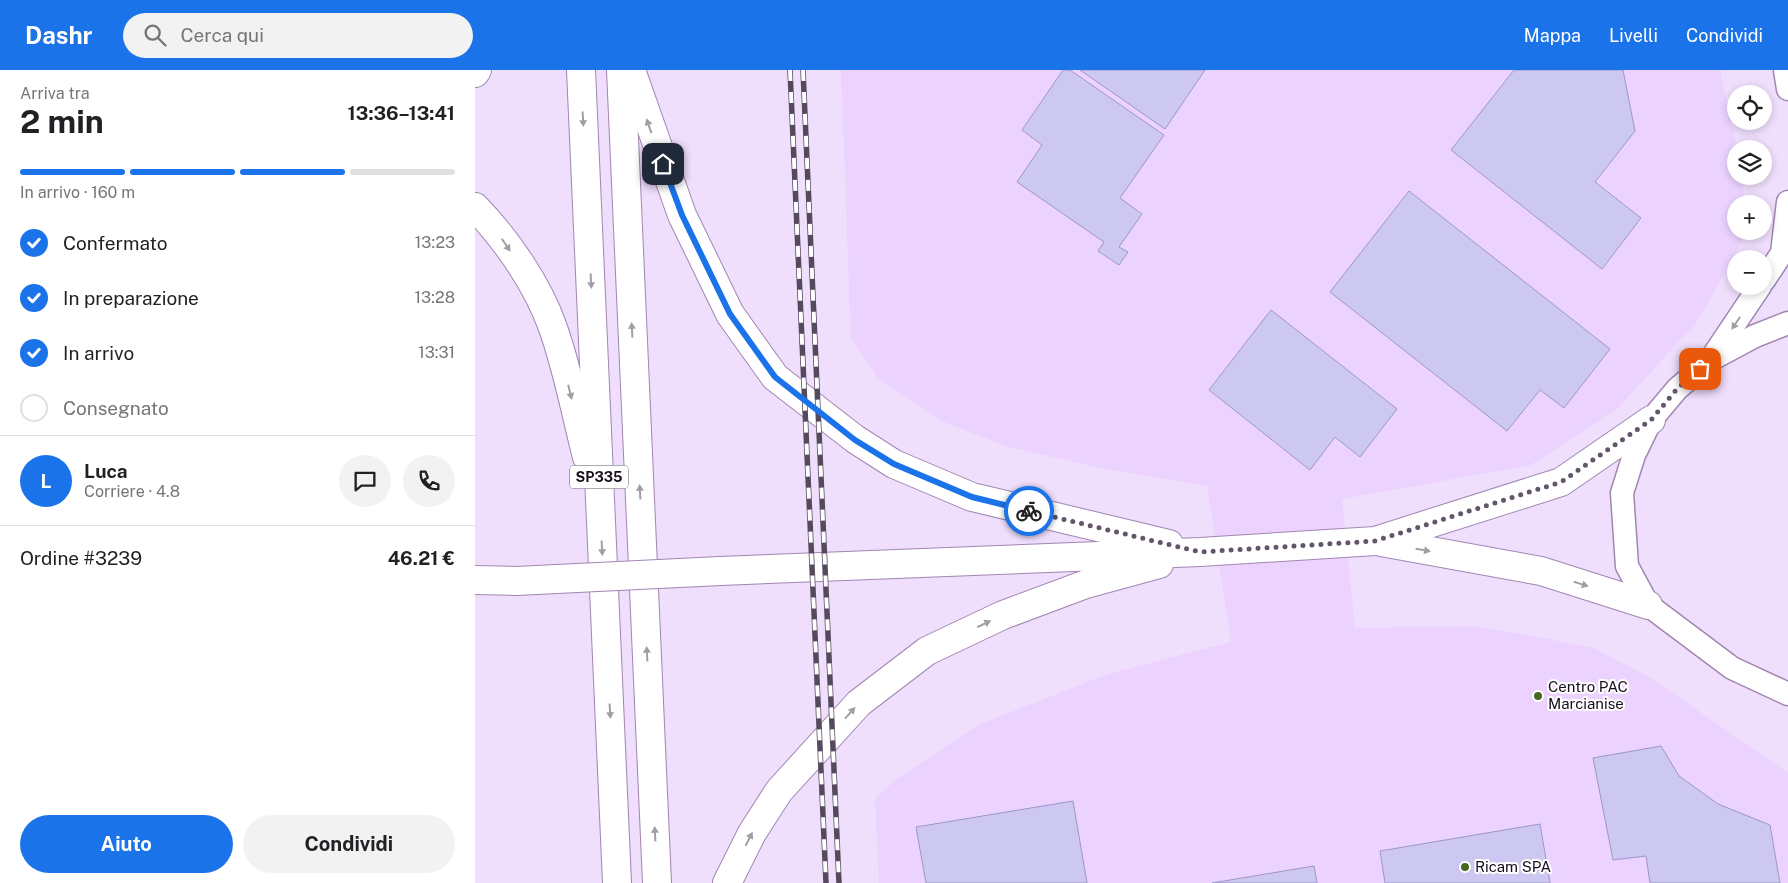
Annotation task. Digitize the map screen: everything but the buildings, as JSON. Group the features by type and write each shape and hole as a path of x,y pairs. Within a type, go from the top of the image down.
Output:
{"highway":[{"name":"SP335","path":"581,70 617,883"},
{"name":"SP335","path":"621,70 657,883"},
{"path":"631,70 682,215 730,314 775,377 855,440 894,464 972,497 1200,552"},
{"path":"475,207 492,224 532,284 553,328 601,505"},
{"path":"1375,541 1561,482 1651,420"},
{"path":"475,580 516,581 1200,552 1375,541 1541,571 1648,604"},
{"path":"727,883 752,833 779,791 859,703 927,651 1003,615 1058,595 1200,552"}],"street":[{"path":"1785,70 1788,89"},
{"path":"1772,268 1782,253 1788,202"},
{"path":"1712,358 1754,295"},
{"path":"1788,322 1712,358 1677,389 1651,420 1633,454 1622,493 1627,566 1648,604 1732,668 1788,694"}],"shaded area":[{"path":"841,70 1720,70 1727,103 1727,130 1733,130 1735,140 1727,140 1727,185 1743,185 1743,195 1727,195 1727,240 1743,240 1737,250 1727,250 1727,269 1697,322 1616,410 1531,465 1342,499 1355,628 1475,626 1591,647 1648,676 1788,773 1788,883 879,883 875,798 897,779 980,724 1108,674 1231,642 1207,486 1106,469 1008,447 944,422 878,378 851,338"}],"railway":[{"path":"790,70 826,883"},
{"path":"803,70 839,883"}],"way so far":[{"path":"1029,511 1200,552 1375,541 1561,482 1651,420 1677,389 1700,369"}],"place":[{"name":"Centro PAC Marcianise","path":"1538,696"},
{"name":"Ricam SPA","path":"1465,867"}],"route":[{"path":"663,164 682,215 730,314 775,377 855,440 894,464 972,497 1029,511"}]}
